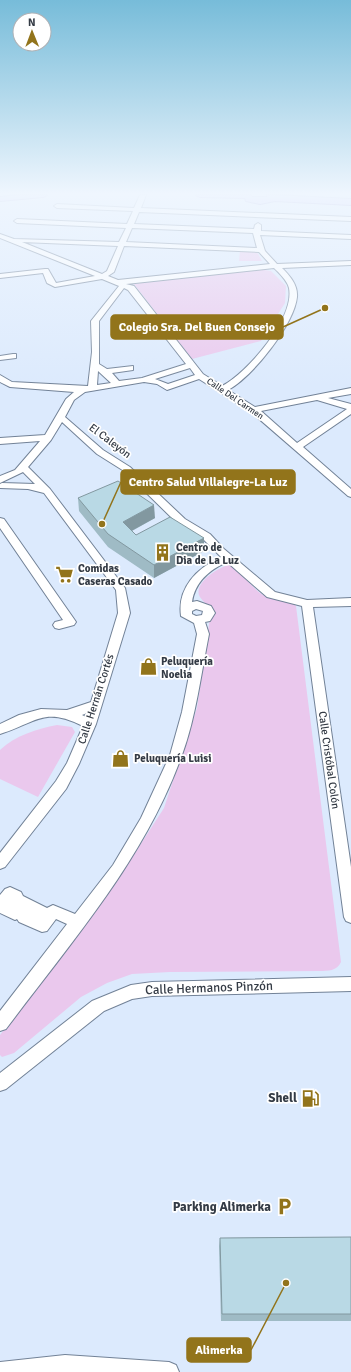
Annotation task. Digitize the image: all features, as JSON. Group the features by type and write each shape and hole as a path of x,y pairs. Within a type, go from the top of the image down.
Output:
{"street":[{"name":"Calle Del Carmen","path":"57,259 131,288 200,376 254,410 351,494"},
{"path":"0,276 46,271 50,281 55,285 102,277 110,272 116,259"},
{"path":"222,390 234,385 249,370 273,338 290,310 294,297 292,286 268,259"},
{"path":"92,388 95,365 95,321 121,284 274,266 351,263"},
{"path":"0,358 13,356"},
{"path":"0,378 10,384 82,390 143,380 191,364"},
{"path":"95,365 106,372 117,384"},
{"path":"106,372 130,368"},
{"path":"143,380 159,382 167,387 200,376"},
{"path":"4,480 18,472 23,467 48,438 70,399 82,390"},
{"path":"254,410 351,391"},
{"path":"318,398 351,409"},
{"path":"297,447 351,409"},
{"name":"El Caleyón","path":"60,419 65,420 100,452 127,469 181,521 206,536 227,558 271,595 307,604"},
{"path":"0,441 48,438"},
{"name":"Calle Hernán Cortés","path":"0,863 61,785 73,764 90,724 124,613 121,590 44,489 23,467"},
{"path":"4,480 32,476"},
{"path":"4,480 23,486 44,489"},
{"path":"0,521 65,623"},
{"path":"0,1024 118,868 148,820 173,765 188,712 203,634 199,620 206,618 208,611 202,606 191,608 185,603 191,586 204,572 209,567 227,558"},
{"path":"307,604 351,602"},
{"name":"Calle Cristóbal Colón","path":"307,604 351,917"},
{"path":"0,728 25,717 45,713 67,714 96,705"},
{"path":"67,714 90,724"},
{"path":"0,905 10,893 16,896 5,909 15,914 24,902 32,906 24,918 28,920 36,909 41,911 34,922 42,926 53,911 78,922"},
{"name":"Calle Hermanos Pinzón","path":"4,1074 98,1006 131,992 152,988 351,984"},
{"path":"0,1372 65,1365 169,1372"}],"shaded area":[{"path":"239,259 261,259 262,261 239,261"},
{"path":"258,269 271,271 286,286 285,303 261,341 192,359 134,284"},
{"path":"228,565 233,565 251,585 263,595 285,600 296,606 341,962 335,969 326,971 170,972 132,974 107,983 81,997 14,1053 2,1057 0,1055 0,1035 122,873 164,808 197,708 211,610 199,595 200,585 213,572"},
{"path":"57,725 72,727 75,732 38,797 0,779 0,750 13,740 27,733"}],"building":[{"path":"118,481 154,505 123,522 136,535 170,517 204,538 154,565 108,534 78,498"},
{"path":"351,1237 351,1314 222,1314 220,1238"}],"place":[{"name":"Colegio Sra. Del Buen Consejo","path":"325,308"},
{"name":"Centro Salud Villalegre-La Luz","path":"102,524"},
{"name":"Centro de Dia de La Luz","path":"163,553"},
{"name":"Comidas Caseras Casado","path":"65,574"},
{"name":"Peluquería Noelia","path":"148,667"},
{"name":"Peluquería Luisi","path":"121,758"},
{"name":"Shell","path":"310,1098"},
{"name":"Parking Alimerka","path":"284,1207"},
{"name":"Alimerka","path":"286,1283"}]}
